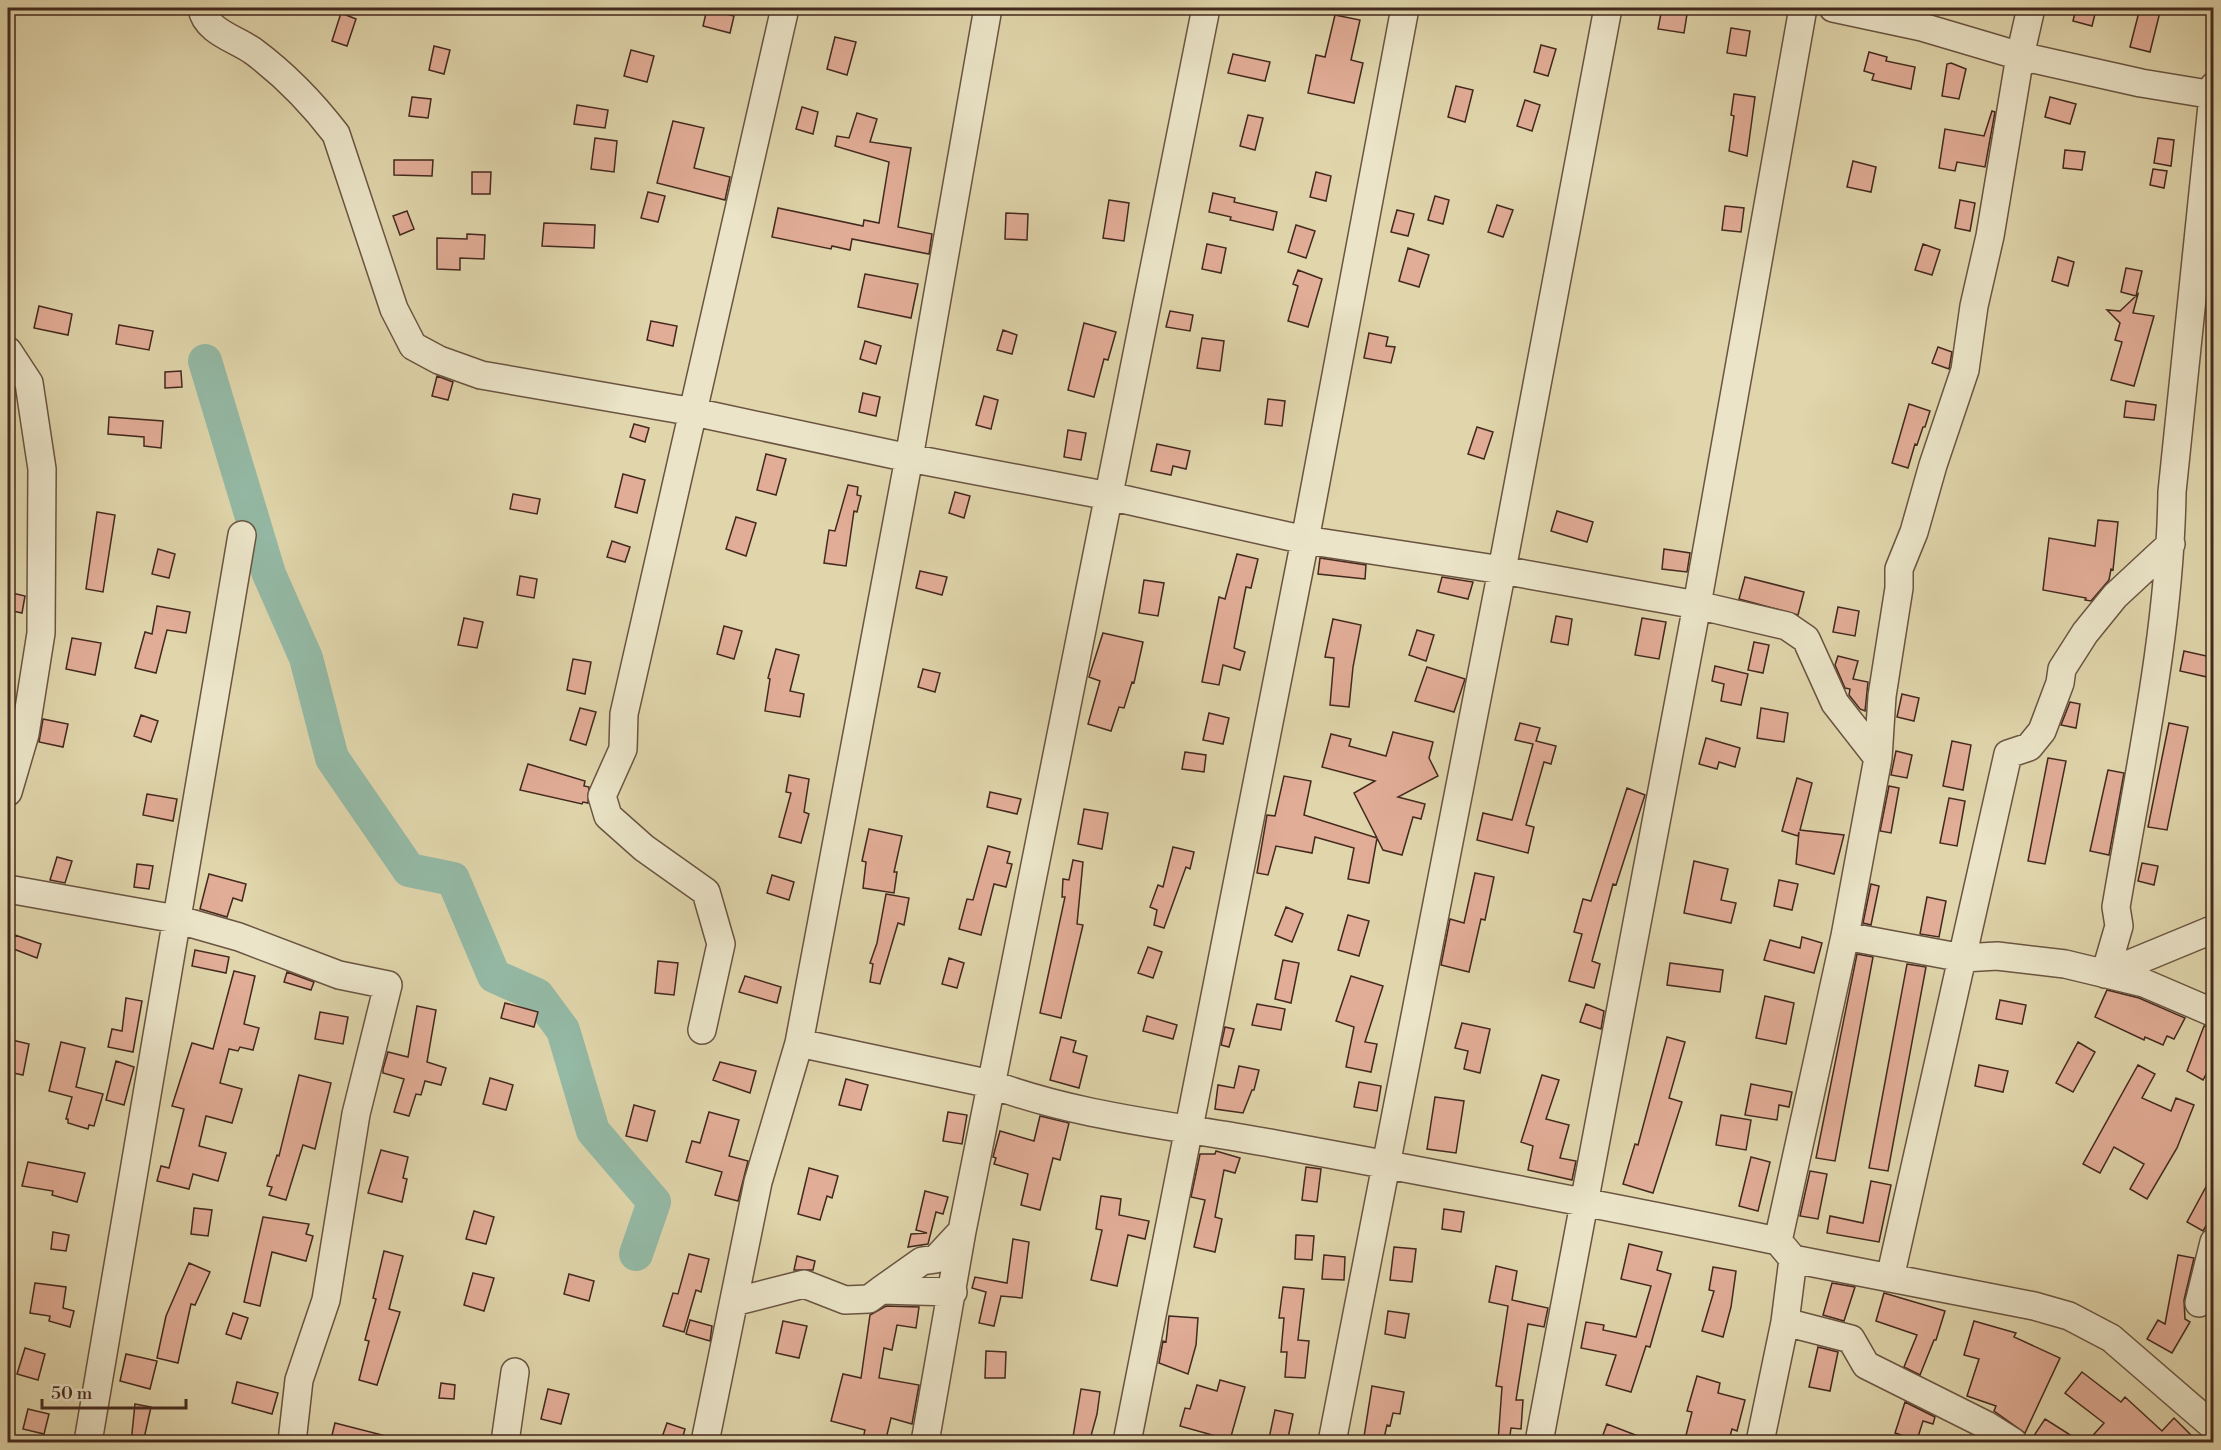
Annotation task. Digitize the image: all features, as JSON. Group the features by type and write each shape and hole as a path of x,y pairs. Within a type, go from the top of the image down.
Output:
{"street":[{"path":"202,8 203,16 216,30 253,51 321,114 336,134 394,309 413,346 439,360 481,375 694,412 909,458 1109,496 1305,540 1502,570 1697,605 1787,626 1806,639 1835,703 1878,758"},
{"path":"702,1030 721,944 706,892 644,848 608,816 602,796 623,749 624,714 784,8"},
{"path":"705,1443 758,1182 798,1043 909,458 988,8"},
{"path":"925,1443 962,1231 1206,8"},
{"path":"1127,1443 1305,540 1406,8"},
{"path":"1332,1443 1502,570 1608,8"},
{"path":"1539,1443 1697,605 1803,8"},
{"path":"1833,8 1922,27 2020,56 2141,83 2213,92 2172,492 2171,544 2151,701 2116,907 2119,926 2105,974"},
{"path":"1760,1443 1785,1322 1786,1250 1878,758 1882,696 1899,588 1899,569 1914,532 1933,465 1965,370 1974,306 1990,236 2020,56 2031,8"},
{"path":"8,351 28,383 42,469 41,633 25,734 8,792"},
{"path":"88,1443 242,535"},
{"path":"1890,1278 2008,754 2029,747 2042,731 2058,691 2062,669 2085,633 2115,596 2159,552 2171,544"},
{"path":"8,889 176,919 239,937 339,975 388,985 356,1114 326,1300 299,1380 292,1443"},
{"path":"2105,974 2214,928"},
{"path":"1845,936 1963,958 1997,956 2065,964 2144,983 2214,1013"},
{"path":"798,1043 992,1084 1018,1094 1106,1116 1189,1128 1586,1201 1890,1278 2034,1306 2069,1316 2111,1338 2214,1427"},
{"path":"734,1302 804,1284 845,1300 869,1299 922,1261 936,1259 962,1231"},
{"path":"2199,1303 2214,1242"},
{"path":"881,1290 953,1292"},
{"path":"1785,1322 1851,1339 1866,1365 1986,1425 2013,1443"},
{"path":"505,1443 515,1372"}],"building":[{"path":"1662,8 1688,8 1684,33 1658,29"},
{"path":"2076,8 2096,10 2092,26 2073,21"},
{"path":"2140,8 2161,8 2150,52 2130,47"},
{"path":"707,9 734,16 730,33 703,26"},
{"path":"341,13 356,19 347,46 332,41"},
{"path":"1335,15 1360,20 1351,60 1363,63 1354,103 1308,93 1316,55 1325,57"},
{"path":"1731,28 1750,31 1746,56 1727,53"},
{"path":"835,37 856,42 847,75 827,69"},
{"path":"1541,45 1556,49 1548,76 1534,72"},
{"path":"434,46 450,50 444,74 429,70"},
{"path":"631,50 654,56 647,82 624,76"},
{"path":"1869,52 1887,57 1886,61 1915,67 1911,89 1872,80 1874,74 1864,71"},
{"path":"1233,54 1270,62 1265,81 1228,73"},
{"path":"1951,63 1966,69 1959,99 1942,96 1947,64"},
{"path":"1456,86 1473,90 1465,122 1448,117"},
{"path":"1734,94 1755,97 1747,156 1729,151 1734,116 1731,115"},
{"path":"412,97 431,99 428,118 409,116"},
{"path":"2050,97 2076,104 2070,124 2045,117"},
{"path":"1525,100 1540,105 1532,131 1517,126"},
{"path":"577,105 608,110 605,128 574,124"},
{"path":"802,107 818,112 813,134 796,129"},
{"path":"1992,111 1995,112 1985,167 1957,162 1955,171 1939,168 1945,129 1984,136"},
{"path":"857,113 877,119 870,142 911,148 898,227 932,234 929,254 852,239 850,250 832,246 831,249 772,237 778,208 863,226 864,220 879,223 889,162 835,146 837,136 849,138"},
{"path":"1248,115 1263,118 1255,150 1240,146"},
{"path":"673,121 704,128 694,168 730,177 725,200 657,183"},
{"path":"595,138 617,141 614,172 591,169"},
{"path":"2158,138 2174,140 2171,166 2154,163"},
{"path":"2065,150 2085,152 2082,170 2063,168"},
{"path":"394,160 433,160 432,176 394,175"},
{"path":"1853,161 1876,167 1871,192 1847,187"},
{"path":"2153,169 2167,171 2164,188 2150,185"},
{"path":"472,172 491,172 490,194 472,194"},
{"path":"1316,172 1331,176 1326,201 1310,197"},
{"path":"648,192 665,196 658,222 641,218"},
{"path":"1213,193 1235,198 1234,202 1277,212 1273,230 1230,220 1231,217 1209,212"},
{"path":"1435,196 1449,200 1443,224 1428,220"},
{"path":"1109,200 1129,203 1124,241 1103,238"},
{"path":"1960,200 1975,203 1970,231 1955,228"},
{"path":"1497,205 1513,210 1503,237 1488,232"},
{"path":"1725,206 1744,208 1741,232 1722,230"},
{"path":"1397,210 1414,214 1408,236 1391,232"},
{"path":"407,211 414,229 400,235 393,216"},
{"path":"1006,213 1028,214 1027,240 1005,239"},
{"path":"544,223 595,225 594,248 542,246"},
{"path":"1296,225 1315,231 1306,258 1288,252"},
{"path":"467,234 485,235 484,259 460,258 460,270 437,269 437,238 467,239"},
{"path":"1207,244 1226,248 1221,273 1202,269"},
{"path":"1923,244 1940,250 1932,275 1915,270"},
{"path":"1408,248 1429,255 1419,287 1399,281"},
{"path":"2058,257 2074,262 2068,286 2052,281"},
{"path":"2126,268 2142,271 2136,296 2121,292"},
{"path":"1298,270 1322,279 1308,327 1288,321 1298,286 1293,284"},
{"path":"865,274 918,284 911,318 858,307"},
{"path":"2138,294 2133,313 2154,316 2134,386 2111,380 2122,342 2115,340 2120,323 2107,310 2120,311"},
{"path":"39,306 72,314 68,335 34,328"},
{"path":"1170,311 1193,315 1190,331 1166,327"},
{"path":"651,321 677,326 673,346 647,340"},
{"path":"1084,323 1116,332 1108,360 1104,359 1094,397 1068,390"},
{"path":"119,325 153,331 149,350 116,344"},
{"path":"1003,330 1017,335 1012,354 997,350"},
{"path":"1369,333 1388,337 1386,346 1395,347 1391,363 1364,358"},
{"path":"1202,338 1224,341 1220,371 1197,368"},
{"path":"865,341 881,346 876,364 860,359"},
{"path":"1938,347 1952,352 1949,369 1932,363"},
{"path":"181,371 182,387 165,388 165,372"},
{"path":"437,376 453,382 448,400 432,396"},
{"path":"863,393 880,397 876,416 859,412"},
{"path":"984,396 998,400 991,429 976,425"},
{"path":"1268,399 1285,401 1282,426 1265,424"},
{"path":"2126,401 2156,405 2154,420 2124,417"},
{"path":"1909,404 1930,411 1917,445 1915,444 1908,468 1892,463"},
{"path":"109,417 163,421 161,448 144,446 144,437 108,434"},
{"path":"634,424 649,428 645,442 630,437"},
{"path":"1477,427 1493,432 1484,459 1468,454"},
{"path":"1068,430 1086,433 1081,460 1064,457"},
{"path":"1157,444 1190,451 1186,469 1173,466 1171,475 1151,471"},
{"path":"766,454 786,459 776,495 757,490"},
{"path":"623,474 645,480 637,513 615,507"},
{"path":"848,485 858,487 857,495 861,496 857,512 854,511 846,566 824,563 829,530 835,531"},
{"path":"955,492 970,496 964,518 949,513"},
{"path":"513,494 540,499 537,514 510,509"},
{"path":"1557,511 1593,522 1587,542 1551,531"},
{"path":"97,512 115,515 103,592 86,589"},
{"path":"736,517 756,523 746,556 726,549"},
{"path":"2098,520 2118,522 2113,570 2111,569 2109,580 2091,601 2085,600 2086,598 2043,590 2049,538 2095,546"},
{"path":"612,541 630,547 625,562 607,557"},
{"path":"158,549 175,554 169,578 152,574"},
{"path":"1664,549 1690,553 1687,572 1662,569"},
{"path":"1237,554 1258,559 1251,588 1246,587 1234,648 1245,652 1240,670 1223,665 1219,685 1202,682 1219,597 1225,599"},
{"path":"1320,558 1366,565 1365,579 1318,574"},
{"path":"920,571 947,577 942,595 916,588"},
{"path":"520,576 537,579 534,598 517,595"},
{"path":"1442,577 1473,582 1468,599 1438,592"},
{"path":"1745,577 1804,592 1798,615 1739,599"},
{"path":"1144,580 1164,583 1158,616 1139,613"},
{"path":"8,592 25,596 22,613 8,610"},
{"path":"157,606 190,612 186,633 167,630 156,673 135,668 145,632 152,634"},
{"path":"1838,607 1859,611 1855,636 1833,632"},
{"path":"1556,616 1572,619 1568,645 1551,642"},
{"path":"464,618 483,622 477,648 458,645"},
{"path":"1642,618 1666,622 1659,659 1635,655"},
{"path":"1333,619 1361,625 1353,667 1349,707 1330,705 1334,658 1325,657"},
{"path":"724,626 742,631 734,659 717,654"},
{"path":"1417,630 1434,635 1426,661 1409,655"},
{"path":"1103,633 1143,642 1134,683 1132,682 1124,708 1119,707 1111,731 1088,724 1100,681 1089,677"},
{"path":"72,638 101,643 95,675 66,669"},
{"path":"1754,642 1769,645 1763,673 1748,670"},
{"path":"776,649 799,655 790,691 804,694 800,717 765,711 770,679 768,678"},
{"path":"2184,651 2211,657 2207,677 2180,671"},
{"path":"1838,656 1858,661 1853,679 1868,682 1865,711 1860,709 1849,695 1850,689 1845,688 1835,665"},
{"path":"573,659 591,662 585,694 567,690"},
{"path":"1715,666 1748,674 1741,705 1721,701 1724,684 1712,681"},
{"path":"1427,667 1465,679 1454,712 1415,701"},
{"path":"923,669 940,673 935,692 918,687"},
{"path":"1902,694 1919,698 1914,721 1897,717"},
{"path":"2070,702 2080,704 2076,728 2061,725"},
{"path":"580,708 596,712 586,745 570,740"},
{"path":"1761,708 1788,713 1784,742 1757,738"},
{"path":"1209,713 1229,718 1223,744 1203,740"},
{"path":"141,715 158,721 151,742 134,736"},
{"path":"43,719 68,724 63,747 39,742"},
{"path":"1520,723 1540,728 1536,741 1556,746 1551,764 1544,762 1526,825 1534,827 1528,853 1477,840 1483,813 1512,820 1533,744 1515,740"},
{"path":"2169,723 2188,727 2167,830 2148,827"},
{"path":"1393,732 1433,742 1429,758 1438,776 1398,797 1425,804 1421,819 1413,817 1402,855 1383,850 1354,793 1375,781 1322,767 1331,734 1351,739 1349,746 1386,756"},
{"path":"1706,738 1740,748 1735,767 1719,762 1717,769 1699,764"},
{"path":"1952,741 1971,745 1963,790 1943,786"},
{"path":"1896,751 1912,755 1907,778 1891,775"},
{"path":"1185,752 1206,755 1204,772 1182,769"},
{"path":"2048,758 2066,761 2045,864 2028,861"},
{"path":"528,764 585,781 584,786 589,787 588,803 583,802 582,804 520,790"},
{"path":"2108,770 2124,773 2109,855 2090,851"},
{"path":"789,775 809,779 804,812 809,814 801,843 779,837 791,793 786,792"},
{"path":"1284,776 1311,781 1304,815 1377,838 1369,883 1348,879 1354,848 1315,837 1312,853 1276,846 1268,875 1257,873 1267,815 1275,816"},
{"path":"1797,778 1812,783 1800,830 1844,835 1834,874 1796,864 1799,832 1798,836 1782,831"},
{"path":"1889,786 1899,788 1891,833 1880,831"},
{"path":"1627,788 1645,795 1616,885 1613,884 1592,961 1600,964 1594,988 1569,981 1582,934 1574,932 1583,899 1591,901"},
{"path":"990,792 1021,799 1017,814 987,807"},
{"path":"147,794 177,799 173,821 143,815"},
{"path":"1949,798 1965,801 1957,846 1940,843"},
{"path":"1084,809 1108,813 1102,849 1078,844"},
{"path":"869,829 902,836 894,872 897,872 894,893 863,888 866,862 862,861"},
{"path":"988,846 1010,852 1007,863 1012,864 1006,887 994,884 981,935 959,929 967,899 973,900"},
{"path":"1173,847 1194,852 1190,869 1186,867 1164,928 1154,925 1157,910 1150,907 1158,885 1163,887"},
{"path":"57,857 72,861 65,883 50,880"},
{"path":"1073,860 1083,862 1077,924 1083,925 1061,1018 1040,1013 1065,897 1062,897 1063,879 1069,880"},
{"path":"1694,861 1728,869 1721,900 1736,903 1731,923 1684,913"},
{"path":"2142,863 2158,866 2154,885 2138,881"},
{"path":"137,864 153,866 149,889 134,887"},
{"path":"1475,873 1494,877 1485,920 1481,919 1469,972 1441,965 1450,919 1464,923"},
{"path":"209,874 246,884 242,901 233,898 227,917 200,909"},
{"path":"772,875 794,882 789,900 767,893"},
{"path":"1779,880 1798,884 1792,910 1774,906"},
{"path":"1871,884 1879,886 1871,925 1863,923"},
{"path":"886,894 909,898 904,925 898,923 880,984 870,982 873,964 870,963 877,943"},
{"path":"1927,897 1946,901 1939,937 1920,934"},
{"path":"1286,907 1303,914 1292,942 1275,935"},
{"path":"1348,915 1369,921 1359,956 1338,950"},
{"path":"15,935 41,944 37,958 11,948"},
{"path":"1802,937 1822,943 1814,973 1764,960 1770,940 1800,948"},
{"path":"1148,947 1162,952 1153,978 1138,973"},
{"path":"195,950 229,957 226,973 192,966"},
{"path":"1857,954 1873,957 1835,1161 1816,1158"},
{"path":"949,958 964,963 957,988 942,984"},
{"path":"1283,960 1299,963 1291,1003 1275,999"},
{"path":"658,961 678,963 674,995 655,993"},
{"path":"1670,963 1723,970 1720,992 1667,985"},
{"path":"1907,964 1926,967 1888,1171 1869,1168"},
{"path":"234,971 255,976 244,1024 259,1028 253,1050 240,1047 238,1051 229,1049 220,1083 242,1089 232,1123 206,1116 199,1146 226,1153 218,1181 193,1174 189,1189 157,1181 161,1166 169,1168 184,1109 172,1106 192,1043 213,1049"},
{"path":"287,972 314,982 311,990 284,982"},
{"path":"745,976 781,987 777,1003 739,992"},
{"path":"1351,976 1383,986 1365,1042 1377,1044 1371,1072 1346,1067 1354,1027 1336,1021"},
{"path":"2107,990 2139,998 2185,1018 2174,1039 2167,1036 2163,1045 2145,1037 2144,1040 2095,1017"},
{"path":"1765,996 1794,1003 1786,1044 1756,1038"},
{"path":"126,998 142,1001 133,1052 108,1047 112,1029 122,1031"},
{"path":"2000,1000 2026,1005 2022,1024 1996,1019"},
{"path":"505,1003 538,1012 534,1027 501,1018"},
{"path":"1257,1004 1285,1009 1281,1030 1252,1025"},
{"path":"1586,1004 1604,1011 1601,1029 1580,1022"},
{"path":"417,1006 436,1010 427,1062 446,1068 441,1085 425,1081 421,1095 416,1094 409,1116 394,1112 404,1079 383,1073 383,1069 388,1052 408,1057"},
{"path":"320,1012 348,1017 343,1044 315,1039"},
{"path":"1147,1016 1177,1025 1173,1039 1143,1031"},
{"path":"1462,1023 1490,1029 1480,1073 1464,1069 1468,1051 1455,1048"},
{"path":"2204,1026 2214,1028 2214,1060 2203,1080 2187,1071"},
{"path":"1225,1027 1234,1029 1229,1047 1221,1045"},
{"path":"1061,1037 1076,1041 1073,1052 1087,1056 1079,1088 1050,1080"},
{"path":"1667,1037 1685,1042 1669,1098 1682,1102 1653,1193 1623,1184 1635,1144 1638,1145"},
{"path":"8,1039 29,1044 23,1075 8,1072"},
{"path":"61,1042 85,1048 76,1087 103,1094 94,1126 89,1125 88,1129 68,1123 66,1119 72,1097 49,1091"},
{"path":"2078,1042 2095,1052 2073,1092 2056,1083"},
{"path":"116,1061 134,1067 124,1105 106,1100"},
{"path":"720,1062 756,1071 750,1093 713,1080"},
{"path":"1979,1065 2008,1071 2003,1092 1975,1086"},
{"path":"2138,1065 2155,1074 2142,1098 2171,1111 2176,1098 2194,1105 2177,1148 2147,1199 2130,1189 2144,1164 2114,1147 2100,1173 2083,1164"},
{"path":"1239,1066 1259,1070 1254,1090 1252,1090 1243,1113 1215,1109 1218,1085 1234,1088"},
{"path":"299,1075 331,1083 315,1149 303,1145 286,1200 269,1195 272,1187 267,1186 277,1155 279,1156"},
{"path":"1542,1075 1559,1080 1546,1119 1569,1125 1560,1158 1576,1161 1572,1180 1528,1170 1533,1146 1521,1142"},
{"path":"490,1078 513,1085 506,1110 483,1104"},
{"path":"846,1079 868,1085 861,1110 839,1105"},
{"path":"1359,1082 1381,1086 1377,1111 1354,1107"},
{"path":"1751,1084 1792,1092 1789,1107 1779,1105 1777,1120 1745,1115"},
{"path":"1435,1097 1464,1101 1456,1153 1427,1149"},
{"path":"634,1105 655,1111 647,1141 626,1136"},
{"path":"709,1112 739,1120 729,1156 748,1161 738,1201 715,1195 722,1172 686,1162 692,1141 700,1143"},
{"path":"948,1112 967,1115 962,1144 943,1141"},
{"path":"1721,1115 1751,1120 1746,1150 1716,1145"},
{"path":"1040,1116 1069,1123 1060,1160 1053,1158 1040,1210 1021,1205 1028,1174 994,1164 996,1158 993,1157 1000,1131 1034,1141"},
{"path":"381,1150 408,1157 403,1178 407,1179 402,1202 368,1193"},
{"path":"1216,1151 1240,1158 1235,1173 1224,1170 1215,1217 1222,1219 1215,1252 1194,1247 1205,1200 1191,1197 1200,1154 1215,1154"},
{"path":"1751,1157 1770,1162 1758,1211 1739,1206"},
{"path":"28,1162 85,1173 77,1202 52,1195 53,1191 22,1186"},
{"path":"1306,1167 1321,1169 1317,1202 1302,1200"},
{"path":"809,1168 838,1176 832,1198 827,1196 820,1220 798,1214"},
{"path":"1810,1171 1827,1174 1818,1219 1800,1216"},
{"path":"2214,1172 2214,1213 2203,1231 2187,1222"},
{"path":"1871,1181 1891,1185 1879,1242 1827,1233 1830,1216 1863,1223"},
{"path":"925,1191 948,1197 943,1214 936,1212 928,1244 908,1247 911,1234 927,1233 916,1230"},
{"path":"1101,1196 1121,1199 1119,1215 1149,1221 1145,1239 1128,1235 1117,1286 1091,1280 1102,1230 1096,1229"},
{"path":"194,1208 212,1210 208,1236 191,1234"},
{"path":"1444,1209 1464,1212 1461,1232 1442,1229"},
{"path":"474,1211 494,1217 486,1244 466,1239"},
{"path":"263,1217 309,1224 306,1234 313,1236 306,1261 272,1252 260,1306 244,1302"},
{"path":"53,1232 69,1235 66,1251 51,1249"},
{"path":"1296,1235 1314,1236 1312,1260 1295,1259"},
{"path":"1013,1239 1029,1242 1022,1298 1001,1296 994,1326 979,1323 986,1292 972,1288 975,1277 1007,1283"},
{"path":"1629,1244 1662,1252 1657,1270 1671,1274 1650,1347 1646,1346 1631,1392 1606,1385 1616,1355 1581,1348 1586,1322 1604,1325 1603,1330 1636,1337 1651,1286 1621,1279"},
{"path":"1394,1247 1416,1249 1412,1282 1390,1280"},
{"path":"384,1251 403,1256 389,1309 400,1312 377,1385 359,1380 369,1341 365,1340 376,1299 373,1298"},
{"path":"689,1254 709,1259 701,1292 696,1290 684,1332 663,1326 673,1293 678,1294"},
{"path":"1324,1255 1345,1257 1344,1280 1322,1279"},
{"path":"2178,1255 2194,1258 2184,1300 2185,1319 2190,1322 2172,1353 2147,1339 2158,1320 2165,1324"},
{"path":"797,1256 815,1261 813,1270 794,1270"},
{"path":"189,1263 210,1272 195,1305 191,1304 178,1363 157,1358 166,1316"},
{"path":"1496,1266 1517,1271 1512,1300 1548,1308 1544,1327 1528,1324 1516,1400 1523,1400 1521,1429 1511,1428 1509,1443 1498,1442 1502,1387 1496,1386 1508,1306 1489,1302"},
{"path":"1713,1267 1736,1271 1731,1307 1723,1337 1702,1331 1714,1291 1709,1290"},
{"path":"473,1273 494,1278 484,1311 464,1305"},
{"path":"569,1274 594,1281 589,1301 564,1294"},
{"path":"35,1283 66,1287 63,1308 74,1311 70,1327 49,1321 50,1316 30,1313"},
{"path":"1832,1283 1855,1287 1844,1321 1823,1315"},
{"path":"1283,1287 1304,1289 1298,1340 1309,1341 1305,1378 1285,1377 1287,1352 1281,1352 1284,1318 1279,1318"},
{"path":"1884,1293 1945,1311 1936,1340 1934,1340 1920,1375 1904,1367 1917,1335 1876,1321"},
{"path":"886,1306 919,1307 916,1328 897,1325 892,1350 884,1348 879,1378 919,1385 912,1424 891,1418 885,1443 862,1443 865,1430 831,1421 843,1374 861,1378 870,1315"},
{"path":"1388,1311 1409,1314 1405,1338 1385,1334"},
{"path":"233,1313 248,1318 241,1339 226,1334"},
{"path":"1169,1316 1198,1318 1196,1345 1188,1374 1159,1363 1163,1341 1166,1342"},
{"path":"690,1320 712,1326 710,1341 686,1334"},
{"path":"783,1321 807,1326 799,1358 776,1353"},
{"path":"1974,1321 2016,1333 2014,1337 2060,1358 2025,1433 1994,1411 1996,1406 1967,1396 1979,1359 1964,1355"},
{"path":"1818,1347 1838,1352 1830,1391 1809,1387"},
{"path":"25,1348 45,1354 38,1380 17,1374"},
{"path":"986,1351 1006,1352 1005,1378 985,1378"},
{"path":"126,1354 157,1361 150,1389 120,1381"},
{"path":"2082,1372 2121,1402 2125,1397 2162,1431 2174,1418 2199,1443 2086,1443 2104,1423 2065,1393"},
{"path":"1697,1376 1720,1383 1718,1393 1745,1400 1737,1431 1732,1429 1728,1443 1684,1443 1692,1412 1687,1411"},
{"path":"1220,1380 1245,1387 1230,1440 1180,1426 1185,1408 1190,1409 1197,1385 1217,1391"},
{"path":"237,1382 278,1393 272,1414 232,1403"},
{"path":"441,1383 455,1385 454,1399 439,1398"},
{"path":"1372,1386 1404,1392 1400,1414 1393,1413 1390,1426 1387,1425 1383,1443 1363,1443"},
{"path":"548,1389 569,1394 561,1424 541,1419"},
{"path":"1081,1389 1100,1392 1097,1414 1089,1443 1072,1443"},
{"path":"1905,1402 1935,1417 1933,1424 1923,1421 1917,1440 1895,1433"},
{"path":"135,1404 151,1407 143,1443 131,1443"},
{"path":"28,1409 49,1414 44,1434 23,1429"},
{"path":"1275,1410 1293,1414 1287,1443 1268,1443"},
{"path":"2045,1419 2083,1443 2029,1443"},
{"path":"335,1423 390,1437 389,1443 330,1443"},
{"path":"667,1423 685,1429 681,1443 660,1443"},
{"path":"1607,1424 1651,1441 1651,1443 1600,1443"}],"waterway":[{"path":"205,361 269,574 306,658 332,758 409,870 453,879 494,976 537,995 563,1030 593,1131 654,1202 636,1254"}]}
